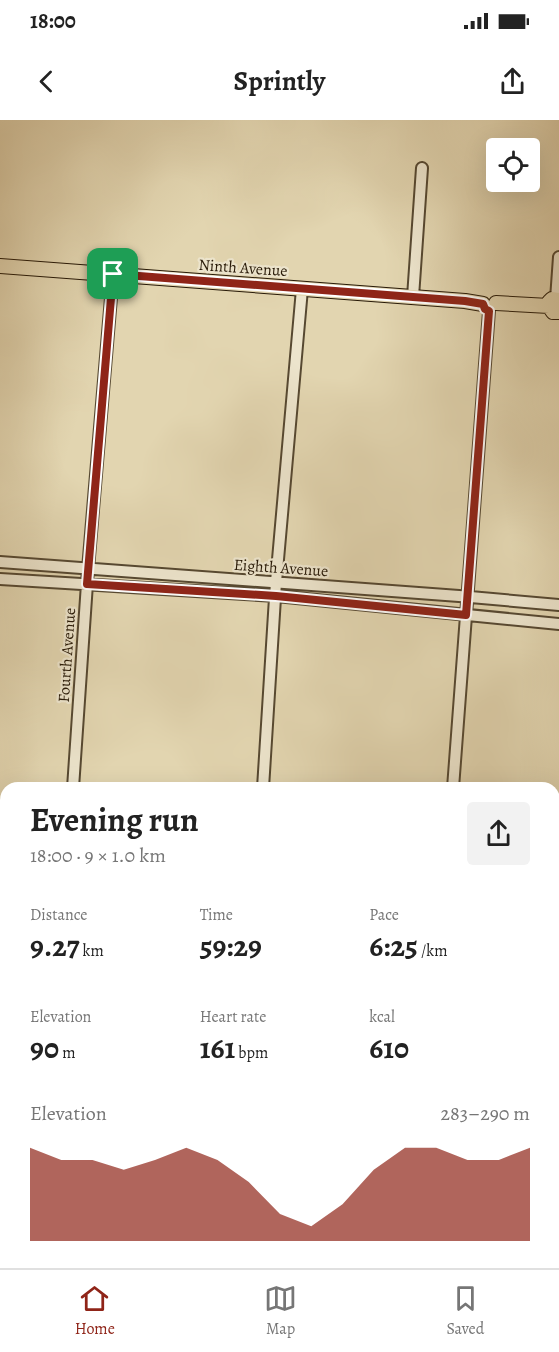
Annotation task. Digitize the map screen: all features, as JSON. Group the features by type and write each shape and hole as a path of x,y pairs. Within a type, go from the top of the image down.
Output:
{"main road":[{"name":"Ninth Avenue","path":"0,266 465,301 489,306 556,304"}],"street":[{"path":"413,297 422,168"},
{"path":"556,304 559,257"},
{"name":"Fourth Avenue","path":"73,782 88,569 113,274"},
{"path":"263,782 276,582 302,289"},
{"path":"453,782 489,306"},
{"name":"Eighth Avenue","path":"0,562 559,605"},
{"path":"23,580 24,564"},
{"path":"156,588 157,574"},
{"path":"212,592 213,578"},
{"name":"Eighth Avenue","path":"0,579 276,596 559,624"}],"route":[{"path":"113,274 483,304 489,311 466,615 276,596 87,584 113,274"}]}
